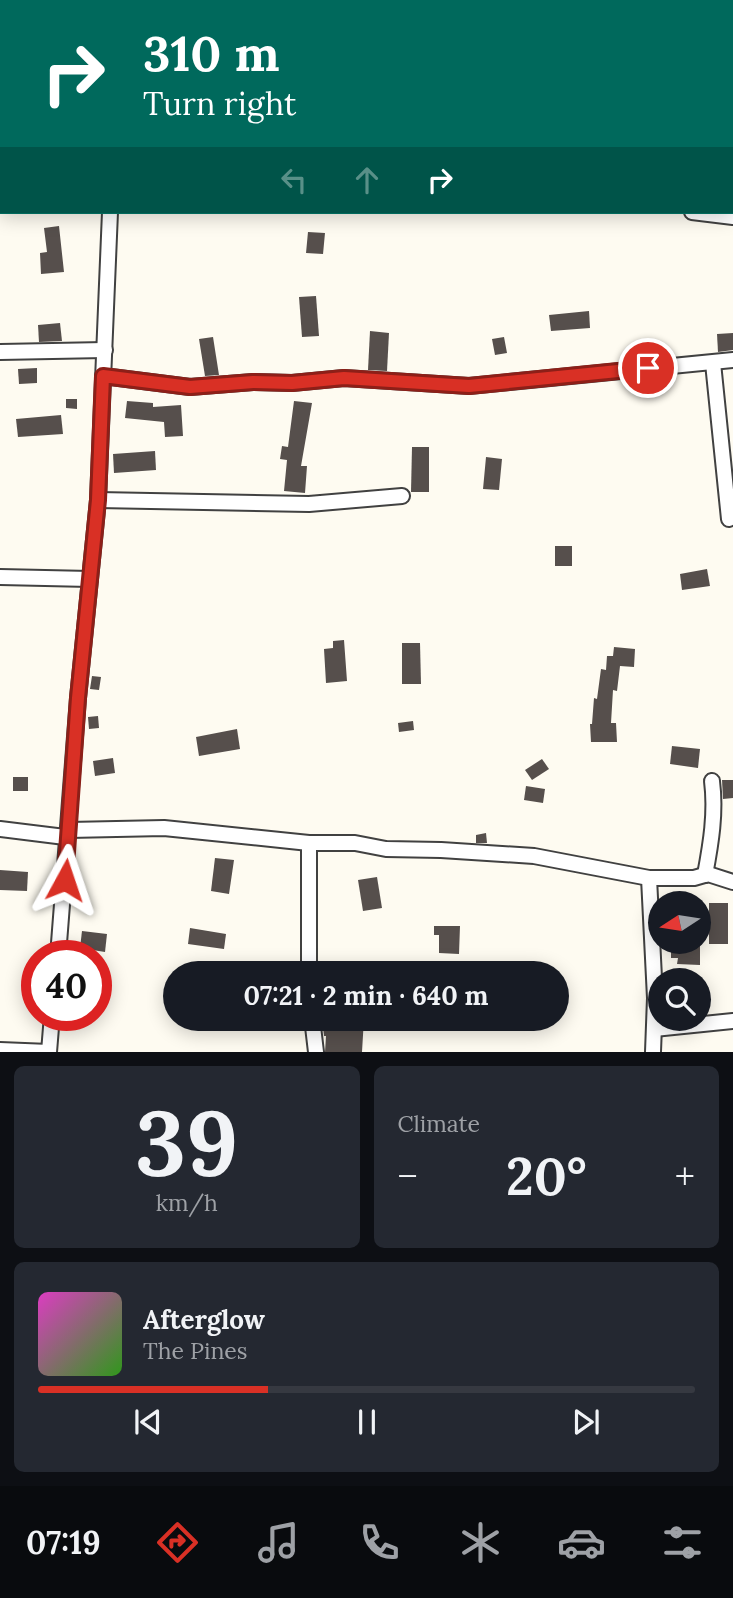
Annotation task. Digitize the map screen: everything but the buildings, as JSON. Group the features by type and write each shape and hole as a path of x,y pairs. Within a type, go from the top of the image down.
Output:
{"street":[{"path":"59,940 78,698 98,500 110,214"},
{"path":"708,214 733,217"},
{"path":"0,352 104,350"},
{"path":"103,376 190,387 344,378 469,386 733,360"},
{"path":"713,363 729,519"},
{"path":"98,500 309,503 402,496"},
{"path":"0,577 90,579"},
{"path":"705,874 714,813 712,781"},
{"path":"69,830 164,828 309,842 337,842 386,849 534,856 649,878 694,878 705,874 733,881"},
{"path":"0,829 65,837 69,830"},
{"path":"309,842 309,961"},
{"path":"649,878 654,968"},
{"path":"711,1023 733,1021"},
{"path":"0,1050 49,1052 51,1031"},
{"path":"314,1031 316,1052"},
{"path":"653,1052 654,1031"}],"route":[{"path":"65,880 78,698 98,500 103,376 190,387 237,382 292,383 344,378 469,386 648,368"}]}
